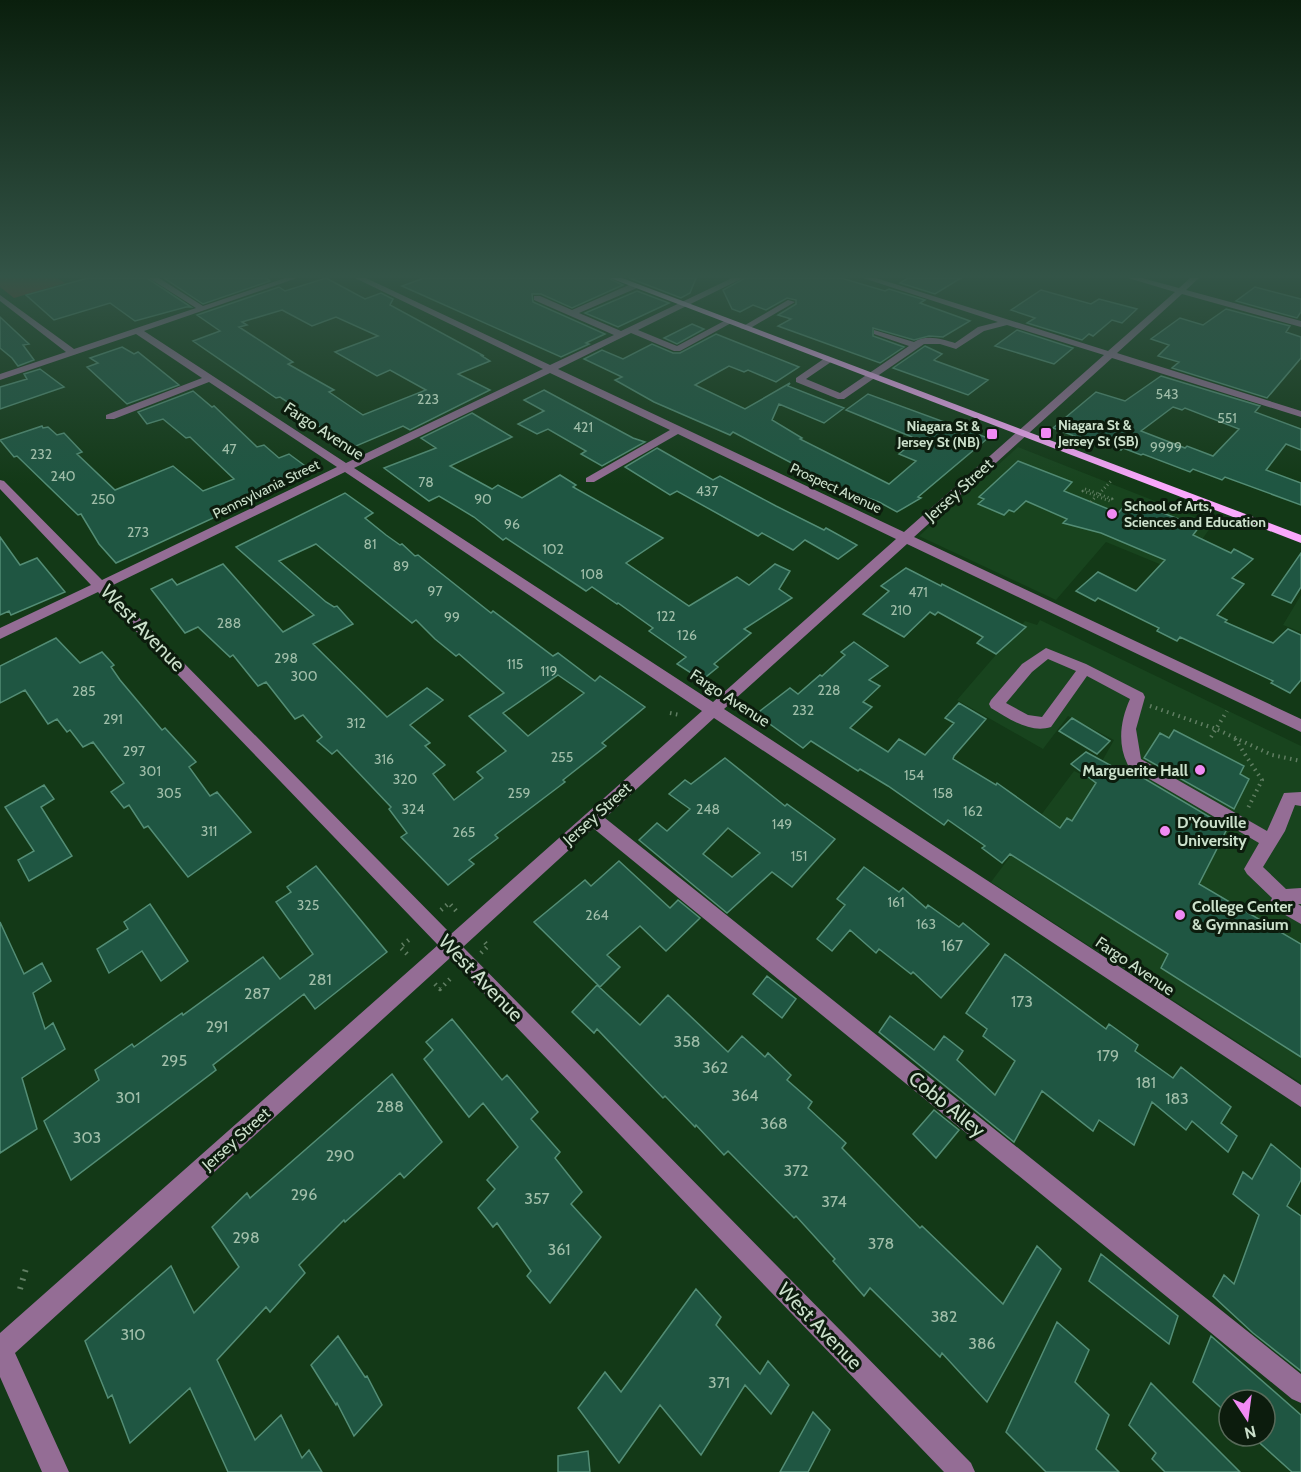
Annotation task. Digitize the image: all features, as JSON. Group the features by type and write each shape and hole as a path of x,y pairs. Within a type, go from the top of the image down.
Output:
{"main road":[{"path":"793,347 1301,539"}],"street":[{"path":"66,347 73,352"},
{"path":"0,377 89,347"},
{"name":"Fargo Avenue","path":"162,347 1301,1097"},
{"name":"Prospect Avenue","path":"503,347 1301,726"},
{"name":"Pennsylvania Street","path":"0,634 596,347"},
{"path":"828,360 799,380 841,398 915,347"},
{"path":"1087,347 1301,414"},
{"name":"Jersey Street","path":"0,1350 1118,347"},
{"path":"110,417 210,378"},
{"path":"590,480 677,430"},
{"name":"West Avenue","path":"0,483 962,1472"},
{"path":"1085,669 1046,723 1025,720 996,705 1027,668 1046,653 1066,659 1085,669 1138,697 1131,712 1127,741 1134,763 1270,841"},
{"path":"1301,799 1290,798 1279,826 1253,869 1283,897 1301,896"},
{"name":"Cobb Alley","path":"593,818 1301,1390"},
{"path":"1283,897 1279,902 1301,916"},
{"path":"0,1350 56,1472"}],"path":[{"path":"1090,502 1110,481"},
{"path":"1160,710 1216,729 1272,755 1301,761"},
{"path":"1211,737 1227,711"},
{"path":"670,713 680,715"},
{"path":"1235,738 1262,780 1243,818"},
{"path":"438,913 449,903 458,913"},
{"path":"407,954 400,947 410,939"},
{"path":"480,953 488,946"},
{"path":"440,988 450,979"},
{"path":"20,1289 27,1265"}],"shaded area":[{"path":"1018,447 1213,524 1179,572 1106,542 1056,600 919,536"},
{"path":"1301,595 1301,632 1283,625"},
{"name":"D'Youville University","path":"1040,620 1301,746 1301,1083 991,882 1074,771 1092,779 1114,740 1068,716 1043,749 957,700 1025,621 1037,625"}],"building":[{"path":"24,347 34,360 18,366 0,348"},
{"path":"122,347 134,354 138,352 179,385 127,404 87,367 98,363 90,358"},
{"path":"201,347 269,347 293,362 288,364 334,390 329,392 363,415 426,390 390,370 377,376 335,352 349,347 467,347 490,361 458,374 490,390 410,430 403,426 349,449 312,421 315,420 280,397 276,398"},
{"path":"538,347 583,347 561,357"},
{"path":"647,347 658,347 673,353 680,353 692,347 748,347 799,367 776,382 748,370 744,372 729,366 695,385 745,409 790,383 788,386 844,408 824,423 779,404 772,420 802,438 800,439 889,484 916,461 899,454 917,439 846,410 868,394 988,438 918,497 921,498 897,512 879,502 837,487 733,432 730,435 654,402 615,380 622,377 584,359 602,350 623,359"},
{"path":"835,347 904,347 880,363"},
{"path":"926,347 942,354 934,360 988,380 968,395 893,368"},
{"path":"997,347 1073,348 1054,364"},
{"path":"1167,347 1301,347 1301,358 1267,398 1172,368 1179,362 1158,356"},
{"path":"40,369 64,387 0,409 0,387 27,379 24,374"},
{"path":"1161,376 1260,406 1255,412 1301,429 1301,450 1286,444 1266,470 1301,483 1301,505 1225,477 1222,480 1193,469 1190,472 1143,454 1123,448 1121,450 1089,437 1085,440 1053,428 1096,392 1125,401","holes":["1173,407 1182,410 1185,408 1239,429 1213,456 1141,431"]},
{"path":"544,390 633,438 645,442 602,466 581,454 586,451 548,429 537,434 518,424 544,411 524,400"},
{"path":"193,391 212,407 214,406 257,447 264,445 279,458 289,454 308,468 254,492 256,497 252,500 116,563 99,544 81,514 78,515 17,456 14,457 0,440 42,426 43,428 48,427 57,435 64,433 82,452 77,454 115,490 173,466 203,491 234,479 190,437 186,438 163,419 147,424 138,412"},
{"path":"472,413 512,437 450,466 492,489 498,485 522,498 560,475 576,485 573,487 663,538 626,563 689,606 737,577 749,585 775,564 790,571 779,589 792,598 744,629 751,633 714,664 718,667 702,680 677,664 686,657 649,631 653,628 618,603 592,587 586,591 506,538 503,540 474,517 439,496 429,501 384,468 436,448 421,438"},
{"path":"657,448 713,480 720,476 857,545 838,559 805,540 793,550 762,533 758,536 677,491 670,495 625,467"},
{"path":"1018,461 1072,482 1064,491 1118,513 1130,500 1199,527 1193,535 1231,553 1234,549 1253,559 1232,578 1244,584 1217,615 1227,620 1225,622 1273,643 1288,629 1301,635 1301,680 1290,693 1271,683 1273,681 1180,637 1177,641 1157,631 1159,628 1098,598 1095,601 1076,591 1098,572 1136,591 1165,560 1101,533 1063,523 1067,519 1026,501 1014,512 1009,510 1004,515 978,504 984,499 979,497"},
{"path":"345,493 373,513 365,518 415,556 418,555 491,613 493,611 553,656 558,653 595,681 600,676 645,707 602,743 606,746 563,780 565,782 495,835 498,838 469,860 474,864 448,885 401,837 407,833 389,809 391,807 337,750 332,754 317,741 322,737 303,715 295,719 266,682 258,686 233,655 230,657 198,627 185,633 151,589 172,579 177,585 223,564 283,632 314,615 236,547","holes":["316,544 412,623 416,620 456,656 459,654 504,693 469,716 506,751 477,772 483,778 454,800 433,774 445,765 425,746 430,743 410,725 443,700 427,688 387,717 313,644 353,624 337,606 334,607 326,602 279,561","558,675 584,693 528,736 503,713"]},
{"path":"0,537 20,565 37,558 65,592 11,615 9,611 0,615"},
{"path":"1301,553 1301,587 1291,603 1272,595"},
{"path":"906,568 1026,627 996,654 977,643 983,637 938,612 935,615 930,612 904,637 863,614 889,591 881,586"},
{"path":"56,638 80,663 102,652 114,665 111,667 120,680 162,730 165,728 196,762 189,767 210,796 217,792 251,832 188,877 148,826 144,828 129,805 124,808 111,792 124,783 93,742 83,747 70,730 67,732 57,719 48,724 25,690 0,703 0,666"},
{"path":"854,642 888,666 869,680 880,686 863,702 872,707 850,728 888,752 899,739 925,755 954,723 945,718 959,703 986,719 953,759 996,785 997,783 1060,828 1067,818 1072,821 1096,783 1071,764 1086,752 1132,777 1135,773 1225,826 1227,829 1199,884 1301,944 1301,1057 1161,968 1168,954 1010,854 1002,863 982,848 985,846 948,820 944,825 888,786 860,769 858,771 811,741 803,748 756,714 790,688 798,694 845,655 841,652"},
{"path":"1072,718 1110,741 1097,754 1059,731"},
{"name":"Marguerite Hall","path":"1174,730 1244,766 1240,774 1249,779 1234,809 1144,758 1160,733 1169,738"},
{"path":"725,758 785,806 787,804 835,839 792,887 772,872 727,913 639,840 657,823 667,831 690,809 669,794 685,780 691,784","holes":["728,828 760,853 732,877 703,854"]},
{"path":"44,785 54,799 41,807 72,856 29,881 18,860 34,851 5,807"},
{"path":"619,861 670,908 678,900 700,918 666,951 640,926 607,955 620,967 600,987 534,922 585,880 591,886"},
{"path":"316,866 387,952 315,1009 304,994 213,1065 216,1070 71,1180 44,1121 99,1080 95,1070 132,1044 134,1047 182,1013 183,1015 263,957 280,979 313,954 276,902 291,892 287,887"},
{"path":"864,867 899,892 903,888 926,908 928,905 959,927 963,923 989,944 941,998 913,972 911,974 879,949 876,953 850,930 832,951 817,939 845,905 837,899"},
{"path":"150,904 188,961 161,981 142,951 109,973 97,949 128,929 124,922"},
{"path":"0,922 24,974 42,963 51,981 33,993 45,1029 53,1023 65,1049 22,1078 37,1129 0,1153"},
{"path":"1005,954 1106,1029 1109,1024 1138,1045 1135,1051 1173,1078 1181,1067 1231,1107 1221,1123 1237,1136 1228,1152 1192,1121 1186,1130 1152,1102 1134,1145 1099,1120 1093,1131 1042,1091 1014,1142 879,1032 890,1016 934,1050 944,1036 963,1051 957,1060 995,1095 1015,1061 983,1036 987,1029 966,1013"},
{"path":"767,976 796,999 782,1018 753,994"},
{"path":"597,985 640,1025 668,995 728,1052 742,1036 765,1057 768,1053 791,1075 787,1080 812,1102 808,1108 846,1143 842,1148 920,1228 922,1226 1003,1304 1037,1246 1061,1269 987,1402 942,1353 940,1357 870,1288 864,1296 833,1261 835,1259 796,1216 794,1218 728,1151 724,1155 665,1096 663,1098 597,1029 594,1033 572,1012"},
{"path":"452,1019 502,1080 507,1075 538,1112 531,1119 560,1152 555,1158 582,1192 571,1204 601,1237 550,1303 527,1276 531,1271 497,1223 493,1227 478,1208 495,1189 487,1180 518,1147 483,1103 469,1117 424,1059 433,1050 426,1042"},
{"path":"392,1074 442,1142 404,1178 400,1173 345,1222 344,1220 299,1265 305,1273 270,1312 266,1307 217,1360 255,1440 281,1415 302,1458 309,1450 322,1472 228,1472 190,1388 130,1443 112,1395 108,1398 85,1341 171,1266 194,1313 239,1267 212,1227 247,1193 250,1198"},
{"path":"934,1110 959,1130 936,1158 913,1134"},
{"path":"1271,1144 1301,1169 1301,1180 1287,1206 1301,1216 1301,1371 1253,1333 1213,1296 1224,1275 1234,1284 1259,1215 1233,1194 1243,1172 1252,1179"},
{"path":"1101,1254 1178,1316 1169,1344 1089,1281"},
{"path":"696,1289 721,1317 716,1325 760,1374 768,1361 789,1385 771,1414 745,1385 701,1455 660,1405 619,1463 578,1408 605,1372 621,1392"},
{"path":"1057,1322 1089,1350 1075,1382 1109,1415 1096,1449 1119,1472 1046,1472 1006,1432"},
{"path":"338,1336 365,1377 367,1376 382,1405 354,1436 337,1403 336,1405 311,1365"},
{"path":"1211,1336 1270,1388 1217,1388 1217,1404 1193,1382"},
{"path":"1151,1383 1240,1472 1165,1472 1152,1459 1156,1453 1129,1425"},
{"path":"1277,1394 1301,1415 1301,1472 1292,1472 1265,1448 1277,1448"},
{"path":"813,1412 830,1430 808,1472 780,1472"},
{"path":"588,1451 590,1472 558,1472 558,1456"}],"place":[{"name":"Niagara St & Jersey St (SB)","path":"1046,433"},
{"name":"Niagara St & Jersey St (NB)","path":"992,434"},
{"name":"School of Arts, Sciences and Education","path":"1112,514"},
{"name":"Marguerite Hall","path":"1200,770"},
{"name":"D'Youville University","path":"1165,831"},
{"name":"College Center & Gymnasium","path":"1180,915"}]}
